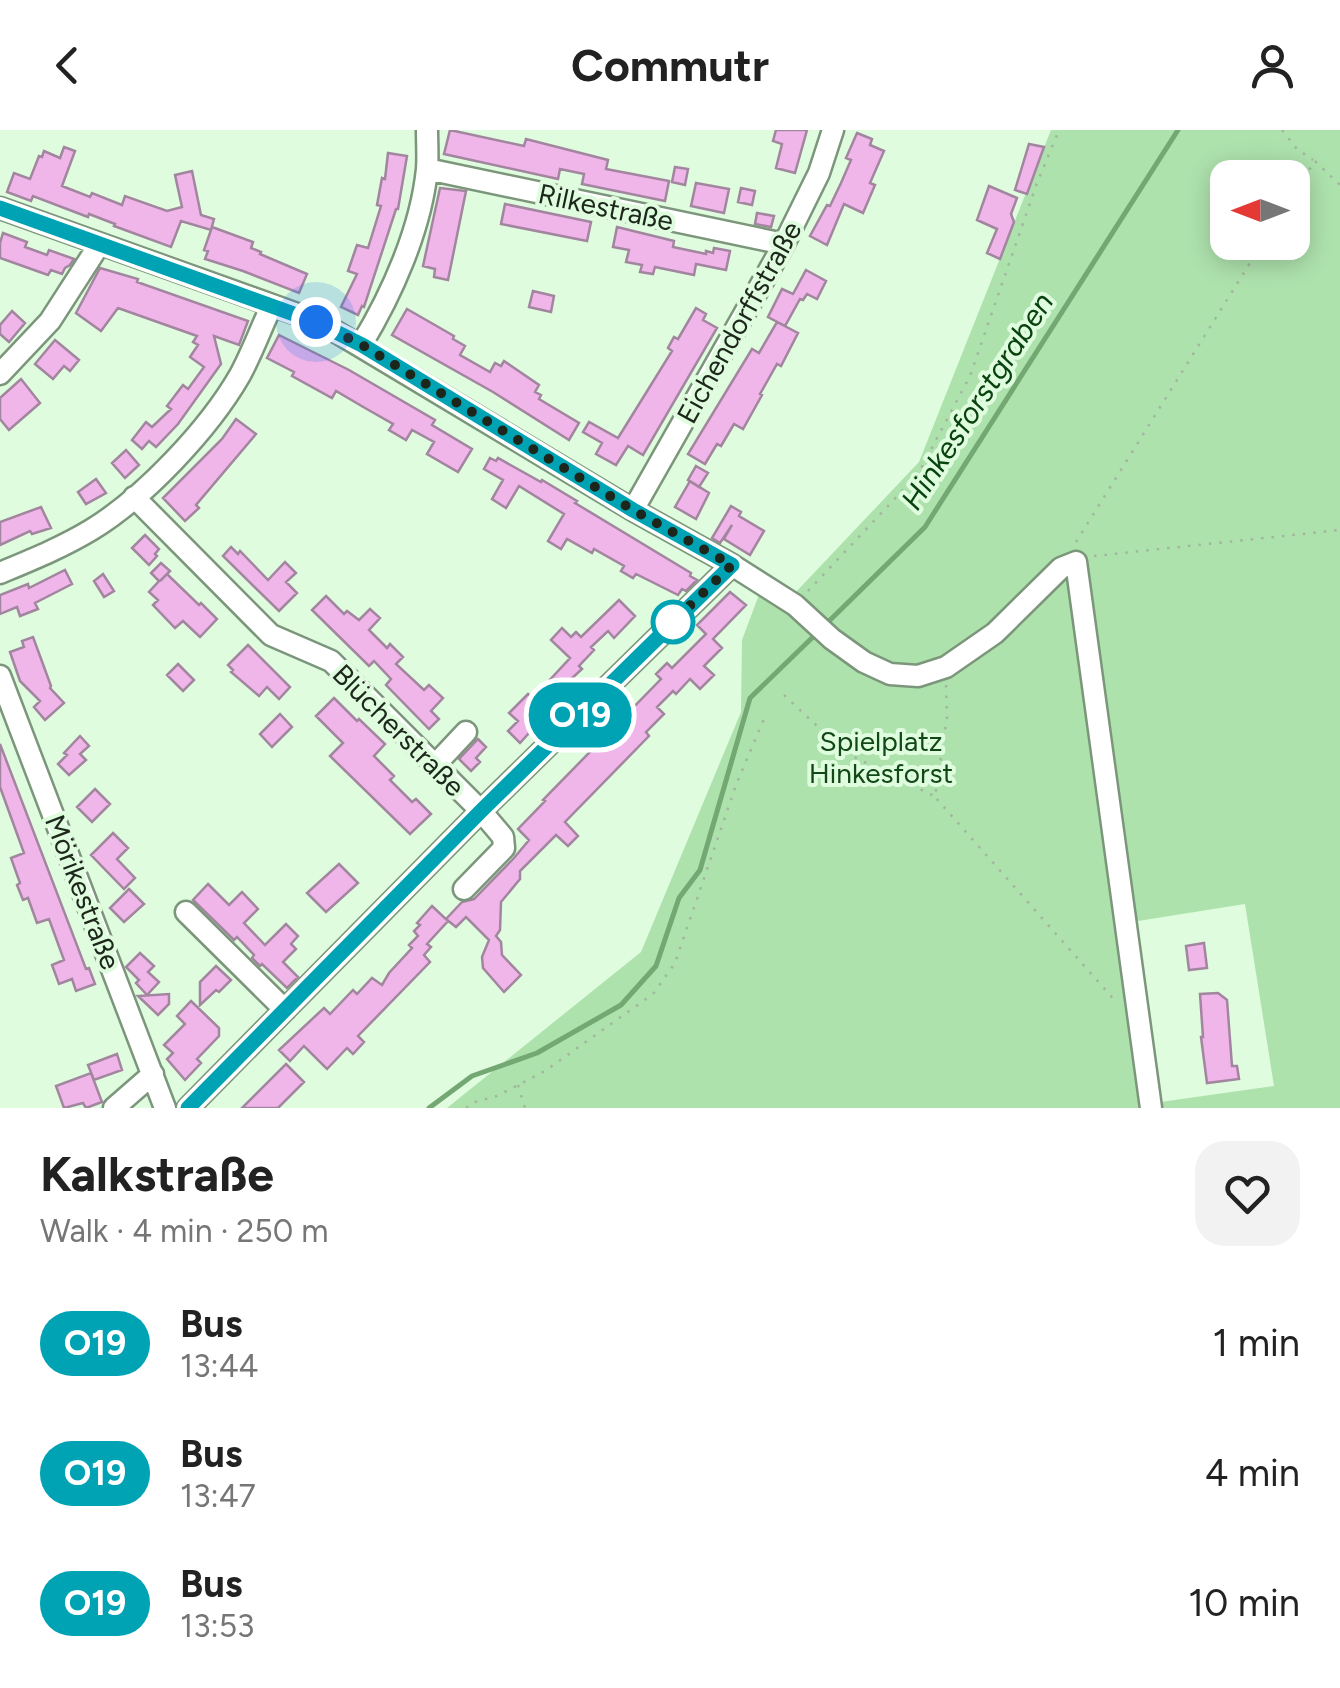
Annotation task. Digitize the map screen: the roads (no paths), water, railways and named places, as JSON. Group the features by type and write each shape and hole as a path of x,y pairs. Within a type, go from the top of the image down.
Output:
{"street":[{"path":"362,345 400,270 418,212 427,169 427,130"},
{"name":"Eichendorffstraße","path":"633,510 784,244 819,173 834,130"},
{"name":"Rilkestraße","path":"427,169 784,244"},
{"path":"0,208 272,305 362,345 633,510 732,565 796,605 864,662 890,674 918,676 946,667 995,633 1061,568 1076,562 1151,1108"},
{"path":"0,374 50,320 99,245"},
{"path":"0,573 95,528 134,498 220,407 242,372 272,305"},
{"name":"Blücherstraße","path":"134,498 271,635 331,661 481,811 503,837 504,848 464,888"},
{"path":"188,1108 481,811 732,565"},
{"name":"Mörikestraße","path":"0,676 165,1108"},
{"path":"435,765 466,732"},
{"path":"186,912 285,1010"},
{"path":"114,1108 153,1074"}],"waterway":[{"name":"Hinkesforstgraben","path":"824,626 925,527 1178,130"},
{"name":"Hinkesforstgraben","path":"429,1108 472,1076 537,1053 621,1005 656,966 679,898 700,870 750,698 816,634"}],"park label":[{"name":"Spielplatz Hinkesforst","path":"881,757"}]}
